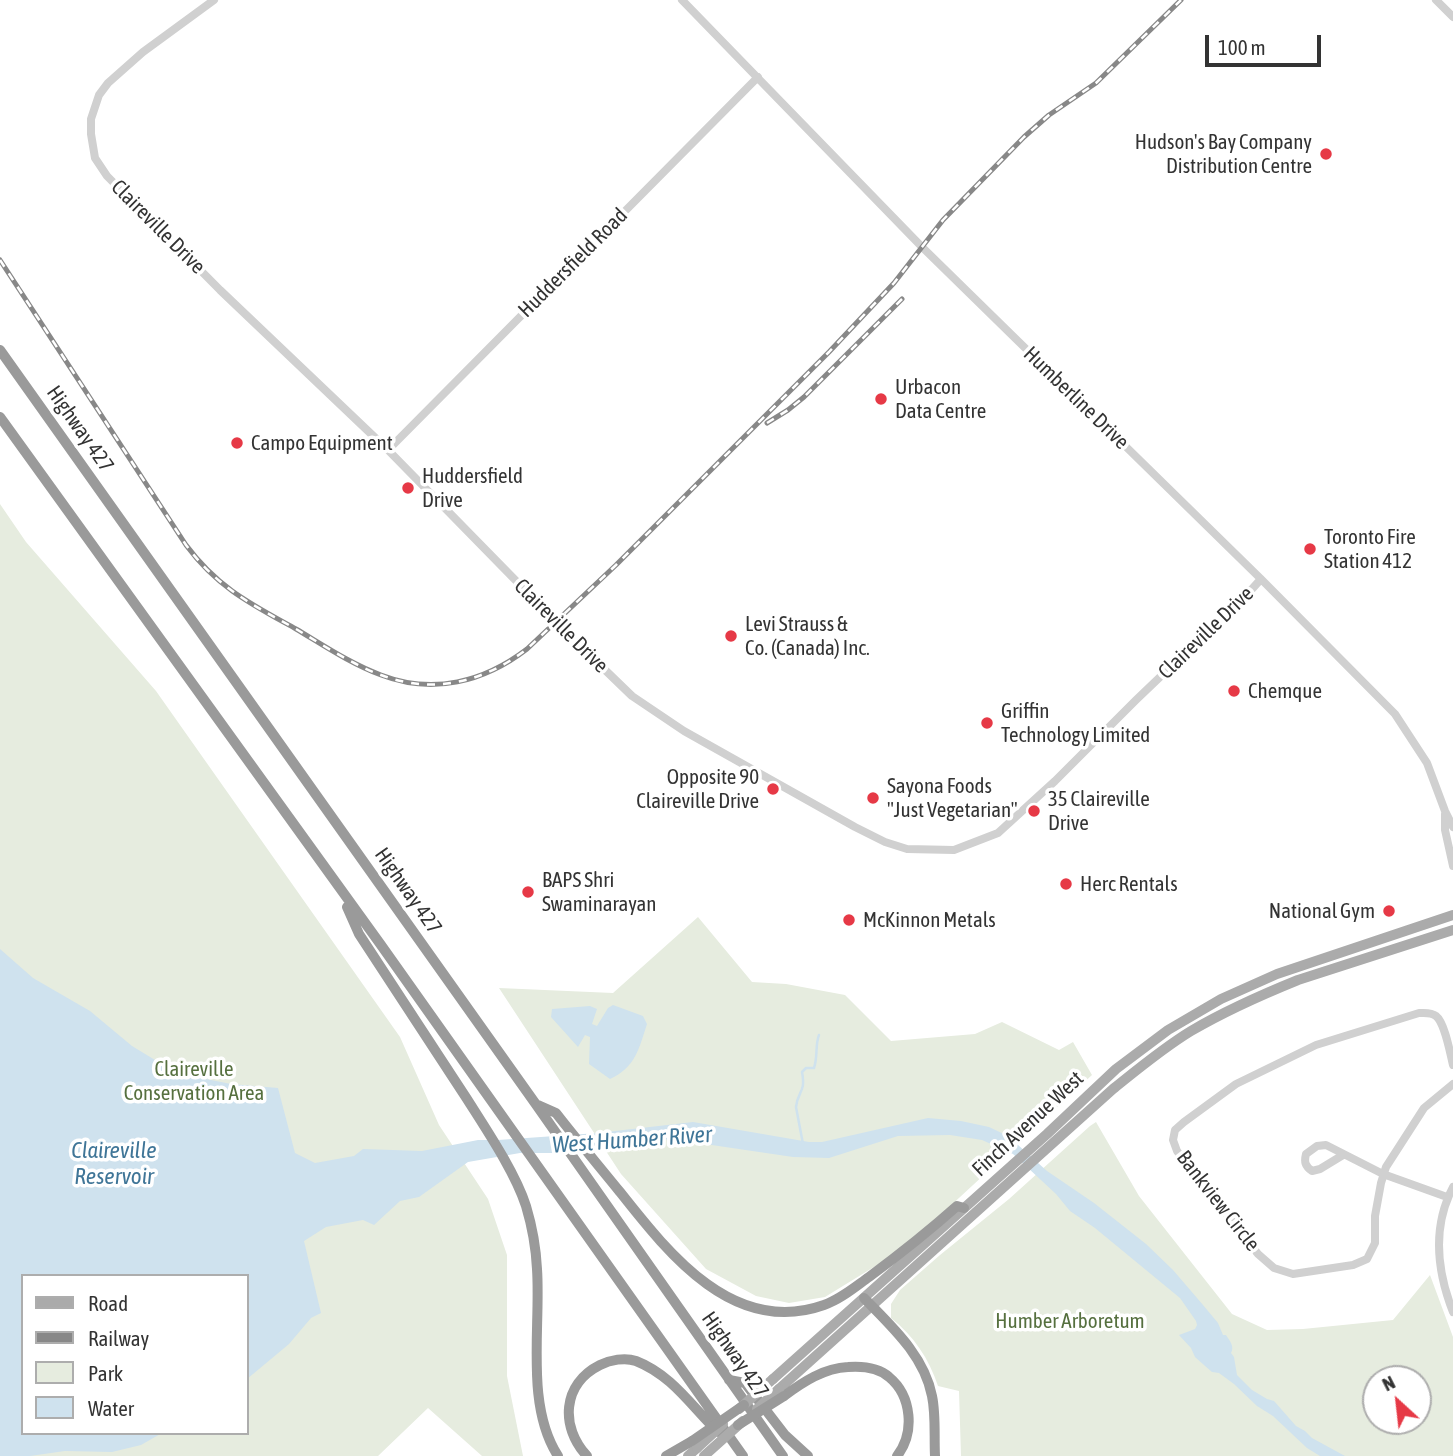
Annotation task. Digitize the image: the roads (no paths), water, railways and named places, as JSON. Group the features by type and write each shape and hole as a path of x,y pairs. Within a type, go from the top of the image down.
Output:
{"highway":[{"name":"Highway 427","path":"0,350 783,1456"},
{"path":"0,417 501,1113 743,1456"},
{"path":"341,891 359,934 478,1117 518,1188 530,1222 537,1268 538,1396 545,1430 558,1456"},
{"path":"535,1103 556,1113 663,1244 687,1269 723,1295 759,1309 782,1313 806,1310 835,1300 884,1266 957,1206 964,1208"},
{"path":"868,1302 912,1351 927,1378 933,1399 934,1456"},
{"path":"587,1456 578,1446 570,1428 568,1413 575,1388 585,1374 606,1362 634,1360 660,1373 743,1456"},
{"path":"738,1425 782,1392 832,1369 871,1368 889,1377 904,1396 910,1420 906,1438 897,1456"},
{"path":"729,1380 745,1383 785,1435 808,1456"},
{"path":"666,1456 697,1448 744,1405"}],"main road":[{"name":"Finch Avenue West","path":"1051,1138 1105,1080 1135,1054 1176,1025 1221,999 1286,970 1453,915"},
{"name":"Finch Avenue West","path":"744,1405 868,1302 1051,1138 1146,1062 1178,1040 1253,998 1298,980 1453,930"},
{"name":"Finch Avenue West","path":"782,1392 868,1302 964,1208 1000,1183"},
{"path":"688,1456 738,1425"}],"street":[{"name":"Claireville Drive","path":"214,0 144,52 108,83 99,95 91,119 91,134 95,158 107,177 388,450 632,696 684,731 845,821 885,842 907,849 954,850 998,833 1055,781 1261,579"},
{"name":"Humberline Drive","path":"682,0 922,247 1395,714 1427,763 1453,827"},
{"path":"1436,0 1453,17"},
{"name":"Huddersfield Road","path":"388,450 758,77"},
{"name":"Humberline Drive","path":"1445,811 1453,866"},
{"name":"Bankview Circle","path":"1453,1065 1441,1022 1436,1015 1419,1013 1316,1045 1236,1084 1184,1122 1175,1130 1173,1140 1177,1151 1258,1254 1273,1268 1293,1274 1353,1265 1367,1259 1375,1243 1375,1216 1383,1174 1399,1145 1424,1108 1453,1084"},
{"path":"1343,1155 1383,1174 1447,1197"},
{"path":"1453,1186 1440,1222 1438,1243 1445,1291 1453,1312"}],"water":[{"name":"Claireville Reservoir","path":"0,949 33,978 90,1011 132,1046 155,1060 196,1077 231,1084 278,1088 295,1153 315,1163 354,1156 363,1149 422,1151 478,1140 598,1133 693,1122 809,1142 822,1142 928,1118 989,1127 1008,1136 1047,1171 1094,1203 1146,1244 1173,1270 1218,1323 1232,1346 1231,1353 1237,1375 1252,1390 1274,1401 1296,1426 1312,1438 1345,1456 1320,1456 1307,1448 1234,1384 1219,1373 1212,1372 1195,1357 1179,1335 1195,1329 1197,1325 1180,1298 1095,1228 1070,1211 1056,1194 1013,1154 982,1140 950,1135 898,1136 829,1158 793,1157 671,1139 605,1145 558,1153 520,1153 468,1162 419,1197 400,1201 374,1225 363,1220 326,1227 304,1241 321,1313 311,1318 289,1344 248,1378 248,1274 21,1274 21,1435 158,1435 141,1445 112,1452 65,1451 30,1456 0,1456"},
{"path":"613,1005 643,1016 647,1024 631,1063 610,1079 589,1064 590,1037 585,1035 578,1047 551,1017 552,1009 590,1006 597,1009 592,1024 597,1026 608,1008"}],"waterway":[{"path":"803,1144 796,1107 802,1088 802,1072 806,1068 814,1068 819,1035"}],"railway":[{"path":"0,260 186,545 210,573 250,603 370,671 400,681 420,684 457,682 493,670 527,649 616,565 829,352 894,283 943,220 1024,137 1049,115 1096,83 1181,0"},
{"path":"767,423 804,397 902,299"}],"place":[{"name":"Hudson's Bay Company Distribution Centre","path":"1326,154"},
{"name":"Urbacon Data Centre","path":"881,399"},
{"name":"Campo Equipment","path":"237,443"},
{"name":"Huddersfield Drive","path":"408,488"},
{"name":"Toronto Fire Station 412","path":"1310,549"},
{"name":"Levi Strauss & Co. (Canada) Inc.","path":"731,636"},
{"name":"Chemque","path":"1234,691"},
{"name":"Griffin Technology Limited","path":"987,723"},
{"name":"Opposite 90 Claireville Drive","path":"773,789"},
{"name":"Sayona Foods \"Just Vegetarian\"","path":"873,798"},
{"name":"35 Claireville Drive","path":"1034,811"},
{"name":"Herc Rentals","path":"1066,884"},
{"name":"BAPS Shri Swaminarayan","path":"528,892"},
{"name":"National Gym","path":"1389,911"},
{"name":"McKinnon Metals","path":"849,920"}],"park label":[{"name":"Claireville Conservation Area","path":"194,1081"},
{"name":"Humber Arboretum","path":"1070,1321"}],"water label":[{"name":"West Humber River","path":"632,1140"}]}
